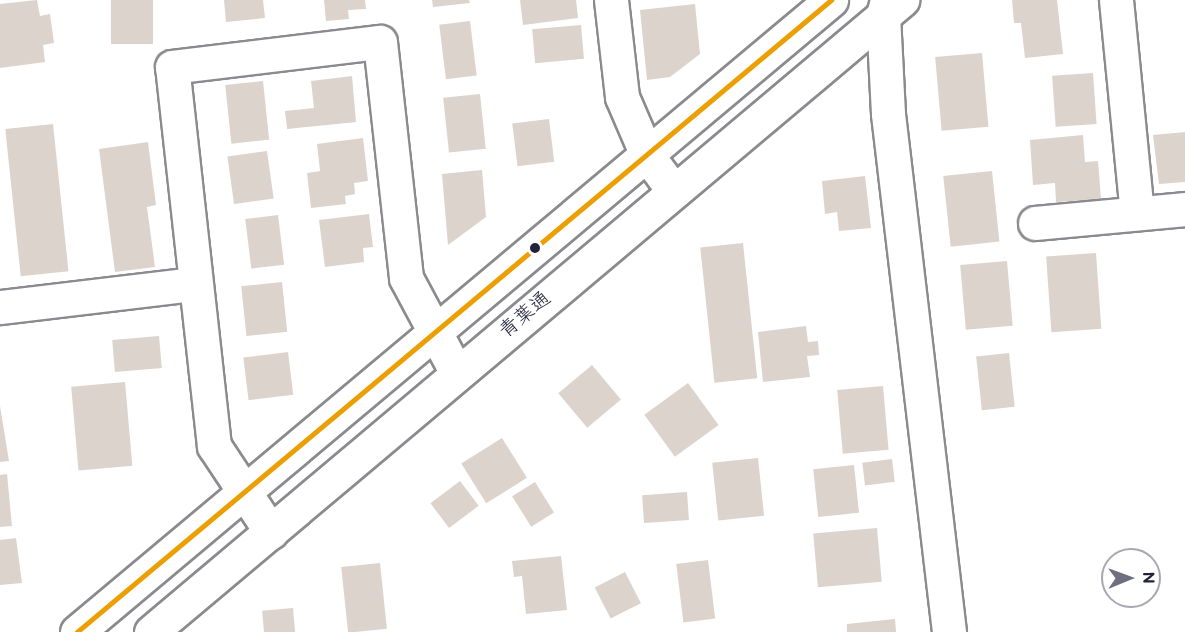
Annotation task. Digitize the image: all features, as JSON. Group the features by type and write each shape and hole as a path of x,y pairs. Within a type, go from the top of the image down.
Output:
{"street":[{"path":"611,0 622,97 647,155 674,190"},
{"path":"76,632 831,0"},
{"path":"1116,0 1137,213"},
{"path":"891,5 888,114 949,632"},
{"name":"青葉通","path":"150,632 271,532 891,5"},
{"path":"271,532 214,446 193,284 172,67 380,42 406,278 457,373"},
{"path":"1035,223 1185,209"},
{"path":"0,307 193,284"}],"building":[{"path":"37,0 40,16 50,14 54,43 43,45 45,62 0,68 0,4"},
{"path":"111,0 153,0 153,44 111,44"},
{"path":"224,0 263,0 265,18 226,22"},
{"path":"324,0 365,0 366,9 348,10 349,19 326,21"},
{"path":"432,0 469,0 470,3 433,7"},
{"path":"520,0 576,0 578,18 523,25"},
{"path":"1012,0 1057,0 1063,54 1025,58 1021,23 1014,23"},
{"path":"695,4 700,54 670,77 647,80 640,10"},
{"path":"470,21 477,76 446,79 439,25"},
{"path":"581,25 584,59 535,63 532,29"},
{"path":"982,53 988,127 942,131 935,57"},
{"path":"1093,73 1097,124 1056,127 1052,76"},
{"path":"352,76 356,122 287,129 285,111 314,108 311,81"},
{"path":"263,81 269,140 231,144 225,85"},
{"path":"480,94 486,149 449,153 443,98"},
{"path":"549,119 554,162 518,166 512,124"},
{"path":"53,124 68,271 21,276 5,129"},
{"path":"1185,132 1185,182 1159,184 1153,135"},
{"path":"1083,135 1085,162 1098,161 1101,199 1056,202 1055,183 1033,185 1030,140"},
{"path":"363,138 368,181 354,183 355,194 345,196 346,204 311,208 307,173 320,171 317,144"},
{"path":"148,142 156,205 147,207 155,267 115,272 99,149"},
{"path":"267,151 274,199 234,204 227,157"},
{"path":"482,170 486,217 448,245 442,174"},
{"path":"992,171 999,242 951,247 943,176"},
{"path":"865,176 871,228 839,231 837,212 825,214 822,181"},
{"path":"369,214 373,247 363,248 364,262 325,267 319,220"},
{"path":"278,215 284,265 251,269 245,219"},
{"path":"743,243 757,378 714,383 700,247"},
{"path":"1096,253 1101,329 1051,332 1046,256"},
{"path":"1007,261 1013,326 966,330 960,265"},
{"path":"282,282 287,332 246,336 241,286"},
{"path":"806,326 808,342 818,341 819,355 807,356 810,377 763,382 758,332"},
{"path":"159,336 162,368 115,372 112,340"},
{"path":"288,352 293,395 249,400 243,357"},
{"path":"1009,353 1015,407 982,410 976,356"},
{"path":"592,365 621,399 587,428 558,393"},
{"path":"125,382 132,466 79,470 71,387"},
{"path":"688,383 719,425 675,457 644,415"},
{"path":"883,386 889,450 843,454 837,390"},
{"path":"0,406 9,461 0,462"},
{"path":"502,438 527,478 486,503 461,463"},
{"path":"758,458 764,516 718,520 712,463"},
{"path":"892,459 895,482 865,485 862,463"},
{"path":"854,465 859,513 818,517 813,469"},
{"path":"7,474 12,526 0,527 0,475"},
{"path":"460,481 479,506 449,528 430,503"},
{"path":"535,482 554,513 531,527 512,496"},
{"path":"687,492 689,520 644,523 642,495"},
{"path":"877,528 882,582 818,587 813,534"},
{"path":"16,538 22,583 0,585 0,540"},
{"path":"561,556 567,610 526,614 522,576 514,577 512,561"},
{"path":"708,560 715,619 683,622 676,564"},
{"path":"380,563 387,629 348,632 341,567"},
{"path":"625,572 641,603 611,619 595,587"},
{"path":"293,608 295,632 264,632 262,611"},
{"path":"895,619 896,632 847,632 847,624"}],"transit line":[{"path":"77,632 831,0"}]}
